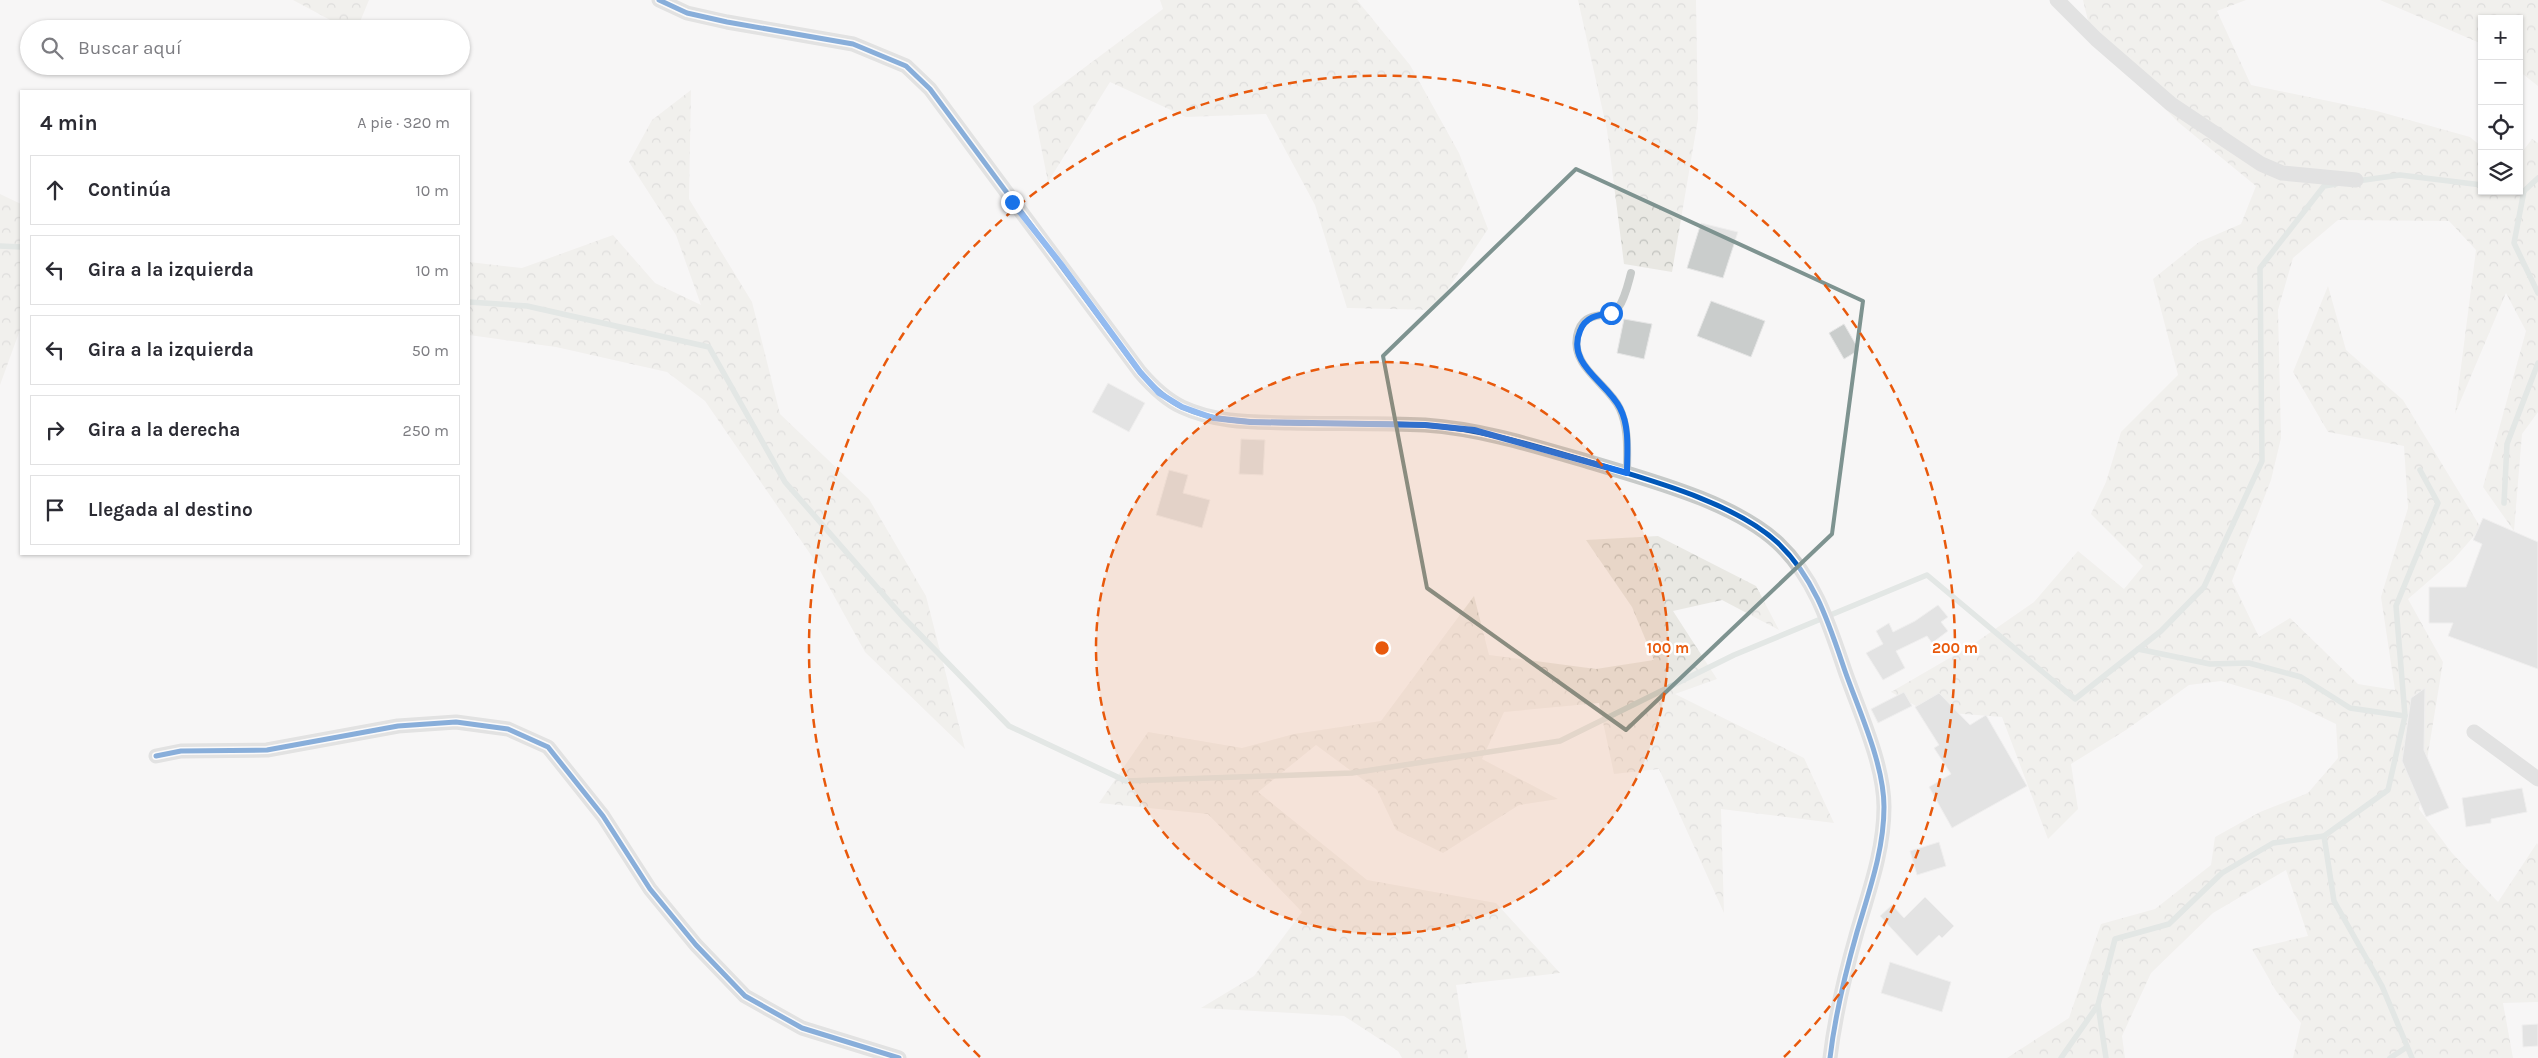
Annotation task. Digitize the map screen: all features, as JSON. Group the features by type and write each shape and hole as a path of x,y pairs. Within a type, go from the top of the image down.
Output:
{"street":[{"path":"659,0 687,13 852,44 906,66 930,89 1140,372 1159,393 1182,407 1213,418 1250,422 1425,425 1474,430 1627,473 1687,494 1744,519 1777,542 1805,573 1820,601 1877,764 1884,804 1881,843 1871,887 1842,984 1830,1058"},
{"path":"2057,0 2096,39 2171,104 2261,164 2282,173 2356,180"},
{"path":"156,756 181,751 267,750 398,726 456,722 508,729 548,747 603,816 650,889 696,945 745,996 802,1028 898,1058"},
{"path":"2474,732 2538,779"}],"lane":[{"path":"1627,473 1627,437 1621,410 1610,393 1586,368 1578,353 1577,337 1583,323 1595,315 1611,313 1617,309 1632,272"}],"highlighted area":[{"path":"1576,169 1863,301 1832,534 1626,730 1427,588 1383,356"}],"green space":[{"path":"293,0 369,0 361,20 330,20"},
{"path":"1160,0 1357,0 1410,65 1459,153 1488,229 1434,310 1347,308 1315,205 1266,114 1186,117 1110,82 1048,182 1033,106 1163,9"},
{"path":"1578,0 1696,0 1698,119 1672,272 1624,264 1607,130"},
{"path":"2083,0 2246,0 2217,11 2251,85 2377,111 2470,137 2478,144 2478,195 2523,195 2523,151 2532,139 2538,143 2538,412 2522,434 2514,531 2483,487 2526,331 2506,293 2455,414 2476,250 2449,221 2338,220 2293,258 2278,310 2281,438 2271,480 2232,581 2259,637 2290,618 2358,684 2395,690 2381,597 2408,508 2404,446 2328,432 2293,372 2328,286 2346,350 2403,400 2481,528 2453,560 2408,599 2443,662 2419,809 2452,853 2498,902 2537,843 2538,845 2538,1002 2503,1003 2513,1058 2293,1058 2301,1023 2276,991 2252,949 2308,936 2286,870 2213,913 2151,973 2122,1036 2125,1058 2007,1058 2069,1018 2101,924 2155,909 2211,865 2215,837 2260,812 2308,793 2338,758 2336,724 2288,701 2221,681 2189,685 2126,730 2071,764 2078,809 2048,839 2002,717 1925,711 1891,692 1972,645 2034,602 2078,551 2124,589 2143,566 2091,514 2106,482 2121,432 2178,375 2153,279 2199,242 2241,224 2256,186 2178,122 2091,33"},
{"path":"2380,0 2538,0 2538,86 2523,74 2523,15 2478,15 2478,42"},
{"path":"691,90 689,199 752,302 780,414 869,499 926,596 965,749 865,652 813,558 705,401 667,372 556,347 470,335 470,262 522,268 613,235 655,283 701,305 676,235 629,162 652,120"},
{"path":"0,194 20,204 20,330 0,385"},
{"path":"1658,536 1756,586 1779,630 1722,600 1673,611 1717,679 1675,694 1804,758 1834,823 1721,809 1724,913 1659,769 1614,774 1599,703 1504,712 1482,759 1558,799 1519,805 1443,853 1396,830 1377,790 1316,745 1258,792 1367,880 1496,903 1560,973 1456,985 1468,1058 1402,1058 1398,1051 1344,1016 1201,1008 1254,976 1302,912 1208,814 1099,803 1148,732 1242,748 1294,734 1381,721 1474,596 1489,655 1596,669 1654,660 1632,607 1586,540"}],"building":[{"path":"1701,223 1738,232 1723,278 1687,268"},
{"path":"1711,301 1765,321 1751,357 1697,336"},
{"path":"1624,319 1652,324 1644,359 1617,353"},
{"path":"1844,324 1859,350 1844,359 1829,333"},
{"path":"1108,383 1145,403 1129,432 1092,412"},
{"path":"1241,439 1265,440 1263,475 1239,474"},
{"path":"1169,470 1188,475 1183,493 1210,500 1202,528 1156,515"},
{"path":"2483,518 2538,542 2538,669 2448,636 2453,623 2429,623 2429,587 2466,587 2482,544 2473,540"},
{"path":"1938,605 1948,617 1941,622 1948,631 1932,643 1927,636 1896,651 1905,668 1883,680 1866,653 1883,644 1876,631 1889,623 1893,632 1915,621"},
{"path":"2425,688 2424,750 2449,808 2426,817 2402,761 2411,698"},
{"path":"1904,692 1912,706 1878,723 1871,709"},
{"path":"1939,693 1970,725 1986,715 2027,786 1952,828 1929,787 1951,774 1934,748 1939,745 1915,707"},
{"path":"2522,788 2527,812 2491,819 2491,823 2466,827 2462,798"},
{"path":"1939,842 1946,866 1917,875 1910,851"},
{"path":"1925,897 1954,926 1942,938 1939,935 1917,956 1880,916 1892,905 1904,918"},
{"path":"1890,962 1951,982 1942,1012 1881,993"},
{"path":"2538,1024 2538,1046 2523,1047 2522,1025"}],"waterway":[{"path":"2357,181 2400,175 2478,185"},
{"path":"2524,191 2538,178"},
{"path":"470,302 527,306 709,347 785,482 903,617 1009,726 1126,781 1352,773 1560,741 1734,655 1927,575 2075,699 2161,631 2204,587 2262,461 2260,268 2324,186 2336,184"},
{"path":"2523,191 2514,243 2538,293"},
{"path":"0,246 20,247"},
{"path":"2504,503 2507,444 2538,363"},
{"path":"2405,716 2396,606 2438,503 2420,470"},
{"path":"2061,1058 2098,1005 2115,939 2169,924 2222,873 2273,843 2324,836 2388,790 2405,716 2350,708 2301,677 2249,663 2210,664 2138,649"},
{"path":"2324,836 2334,901 2382,986 2412,1058"},
{"path":"2098,1005 2106,1058"},
{"path":"2390,1058 2407,1047"}],"cycle path":[{"path":"659,0 687,13 727,22 853,44 906,66 930,89 1140,372 1159,392 1182,407 1208,416 1235,421 1425,425 1468,430 1531,445 1690,494 1715,504 1760,528 1778,543 1802,571 1827,619 1870,738 1883,790 1884,807 1879,855 1845,979 1830,1058"},
{"path":"156,756 181,751 267,750 398,726 456,722 508,729 548,747 603,816 650,889 696,945 745,996 802,1028 899,1058"}],"route":[{"path":"1012,202 1061,264 1115,340 1159,393 1182,407 1213,418 1250,422 1425,425 1474,430 1627,473 1627,437 1621,410 1610,393 1586,368 1578,353 1577,337 1583,323 1595,315 1611,313"}]}
